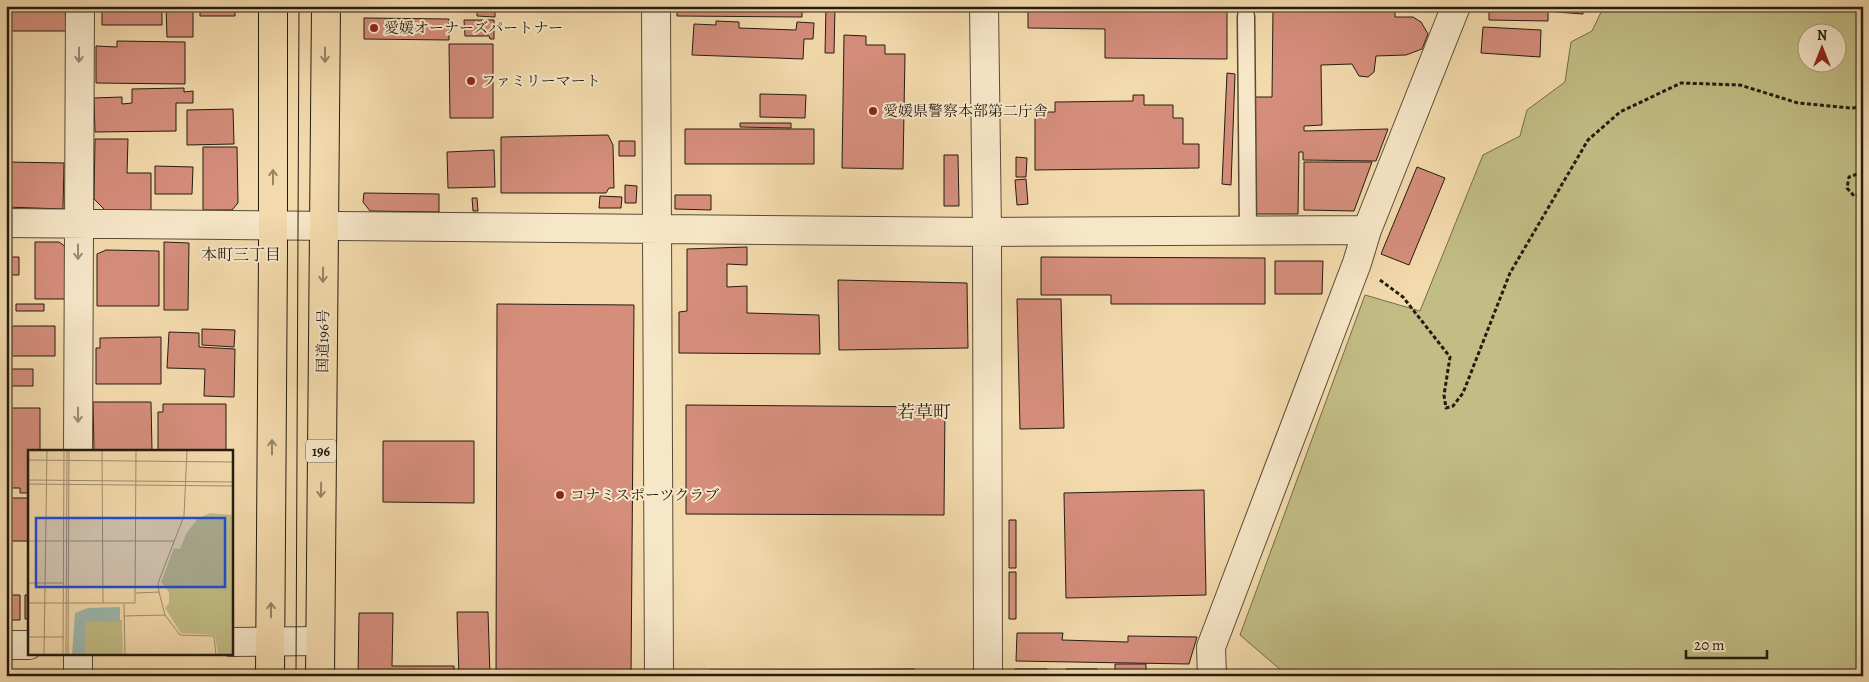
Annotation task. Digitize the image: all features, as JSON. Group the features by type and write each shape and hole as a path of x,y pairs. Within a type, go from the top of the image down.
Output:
{"highway":[{"path":"270,676 273,6"},
{"name":"国道196号","path":"320,676 326,6"}],"street":[{"path":"78,450 80,6"},
{"path":"656,6 659,676"},
{"path":"984,6 987,232 988,676"},
{"path":"1212,676 1211,647 1357,263 1367,230 1456,6"},
{"path":"6,223 987,232 1367,230"},
{"path":"232,642 319,641"},
{"path":"6,645 28,644"},
{"path":"78,654 78,676"}],"lane":[{"path":"1246,16 1248,231"}],"path":[{"path":"1357,263 1403,297 1450,357 1444,395 1446,408 1453,406 1464,393 1510,273 1588,140 1620,112 1681,83 1740,85 1798,103 1851,108 1863,107"},
{"path":"1863,172 1849,177 1847,188 1854,196 1863,196"}],"shaded area":[{"path":"1604,6 1863,6 1863,676 1283,676 1282,671 1240,635 1365,295 1420,311 1483,155 1520,136 1527,110 1565,82 1571,42 1592,31"}],"building":[{"path":"6,6 65,6 66,31 6,31"},
{"path":"96,6 162,6 162,25 102,25 102,9 96,9"},
{"path":"166,6 193,6 193,37 167,37"},
{"path":"200,6 235,6 235,16 200,16"},
{"path":"677,6 802,6 802,17 677,16"},
{"path":"826,6 835,6 834,53 825,53"},
{"path":"1028,6 1227,6 1227,59 1105,58 1105,29 1028,28"},
{"path":"1322,6 1395,9 1395,17 1413,17 1421,22 1428,34 1422,49 1406,55 1376,56 1374,72 1368,77 1359,76 1352,64 1321,65 1322,125 1304,126 1304,131 1388,129 1376,161 1303,160 1303,152 1299,152 1298,214 1254,214 1255,97 1272,97 1273,7"},
{"path":"1489,6 1548,6 1548,21 1489,20"},
{"path":"1556,6 1583,6 1583,14 1556,12"},
{"path":"477,8 495,9 495,17 477,16"},
{"path":"364,18 449,19 449,40 364,39"},
{"path":"464,20 494,20 494,39 490,39 489,36 465,36"},
{"path":"716,21 739,22 739,28 796,30 797,22 814,23 813,39 804,39 803,59 692,55 694,24 716,25"},
{"path":"1483,27 1541,30 1540,57 1481,53"},
{"name":"愛媛県警察本部第二庁舎","path":"844,35 866,36 866,45 885,45 885,54 905,54 903,169 842,168"},
{"path":"117,41 185,42 185,84 96,83 96,46 117,47"},
{"name":"ファミリーマート","path":"449,44 493,44 493,118 450,118"},
{"path":"1227,73 1235,74 1231,185 1222,184"},
{"path":"184,88 184,92 193,91 193,103 176,103 176,131 95,132 94,98 122,97 122,104 132,103 132,89"},
{"path":"760,94 806,95 805,118 760,117"},
{"path":"1133,95 1144,95 1144,105 1173,105 1173,118 1183,118 1183,144 1199,144 1199,168 1035,170 1035,112 1055,112 1055,102 1133,101"},
{"path":"233,109 234,144 187,145 187,110"},
{"path":"740,123 791,123 791,128 740,127"},
{"path":"685,129 814,129 814,164 685,164"},
{"path":"608,135 613,145 614,188 609,188 606,193 501,193 501,137"},
{"path":"95,139 128,139 127,173 151,173 151,211 105,210 94,199"},
{"path":"619,141 635,141 635,156 619,156"},
{"path":"203,147 237,147 238,203 232,210 203,210"},
{"path":"494,150 495,187 448,188 447,152"},
{"path":"944,155 958,155 959,206 944,206"},
{"path":"1016,157 1027,158 1026,177 1016,177"},
{"path":"6,162 64,163 63,209 6,207"},
{"path":"1304,162 1372,162 1354,211 1304,210"},
{"path":"155,166 193,167 192,194 155,194"},
{"path":"1417,167 1445,178 1409,265 1381,254"},
{"path":"1026,179 1028,204 1017,205 1015,180"},
{"path":"625,185 637,186 636,203 625,203"},
{"path":"364,193 439,194 439,212 370,211 363,202"},
{"path":"675,195 711,195 711,210 675,209"},
{"path":"600,196 622,197 621,208 599,208"},
{"path":"472,198 477,198 478,211 473,211"},
{"path":"35,242 59,242 66,247 66,299 35,299"},
{"path":"164,242 189,243 188,310 164,310"},
{"path":"747,247 747,265 727,264 727,287 747,286 747,313 819,315 820,354 679,353 679,312 687,311 687,249"},
{"path":"106,250 159,251 159,306 97,306 97,254"},
{"path":"7,257 19,257 19,275 7,275"},
{"path":"1041,257 1265,258 1265,304 1111,304 1111,295 1041,295"},
{"path":"1275,261 1323,261 1322,294 1275,294"},
{"path":"838,280 967,283 968,348 839,350"},
{"path":"1017,299 1061,299 1064,428 1020,429"},
{"path":"16,304 44,304 44,311 16,311"},
{"path":"497,304 634,305 631,676 496,676"},
{"path":"12,326 55,326 55,356 12,356"},
{"path":"202,329 235,330 234,347 202,345"},
{"path":"169,332 199,333 199,347 235,349 234,397 204,396 205,369 167,368"},
{"path":"161,337 161,384 96,384 96,348 100,348 100,338"},
{"path":"7,369 33,369 33,386 7,386"},
{"path":"93,402 151,402 152,450 94,450"},
{"path":"163,404 226,404 226,450 158,450 158,412 163,412"},
{"path":"686,405 945,407 944,515 686,514"},
{"path":"11,408 40,408 40,450 28,450 28,493 20,493 20,488 11,488"},
{"path":"383,441 474,441 474,503 383,502"},
{"path":"1204,490 1206,595 1066,598 1064,493"},
{"path":"11,498 28,498 28,541 11,541 11,528 6,528 6,502 11,502"},
{"path":"1009,520 1016,520 1016,568 1009,568"},
{"path":"1009,572 1016,572 1016,619 1009,619"},
{"path":"6,595 20,595 20,620 6,620"},
{"path":"25,595 28,595 28,619 25,619"},
{"path":"457,612 488,612 490,676 459,676"},
{"path":"359,613 393,613 392,666 454,666 454,676 358,676"},
{"path":"1017,633 1063,633 1062,640 1128,642 1128,636 1197,637 1189,664 1016,661"},
{"path":"1115,664 1146,664 1146,676 1115,676"},
{"path":"914,669 914,676 710,676 710,670"},
{"path":"1015,669 1047,669 1046,676 1015,676"},
{"path":"1066,669 1097,669 1097,676 1066,676"},
{"path":"172,673 221,674 221,676 172,676"}],"tram line":[{"path":"296,676 299,6"}],"place":[{"name":"愛媛オーナーズパートナー","path":"374,28"},
{"name":"ファミリーマート","path":"471,81"},
{"name":"愛媛県警察本部第二庁舎","path":"873,111"},
{"name":"コナミスポーツクラブ","path":"560,495"}],"district":[{"name":"本町三丁目","path":"241,255"},
{"name":"若草町","path":"924,412"}]}
